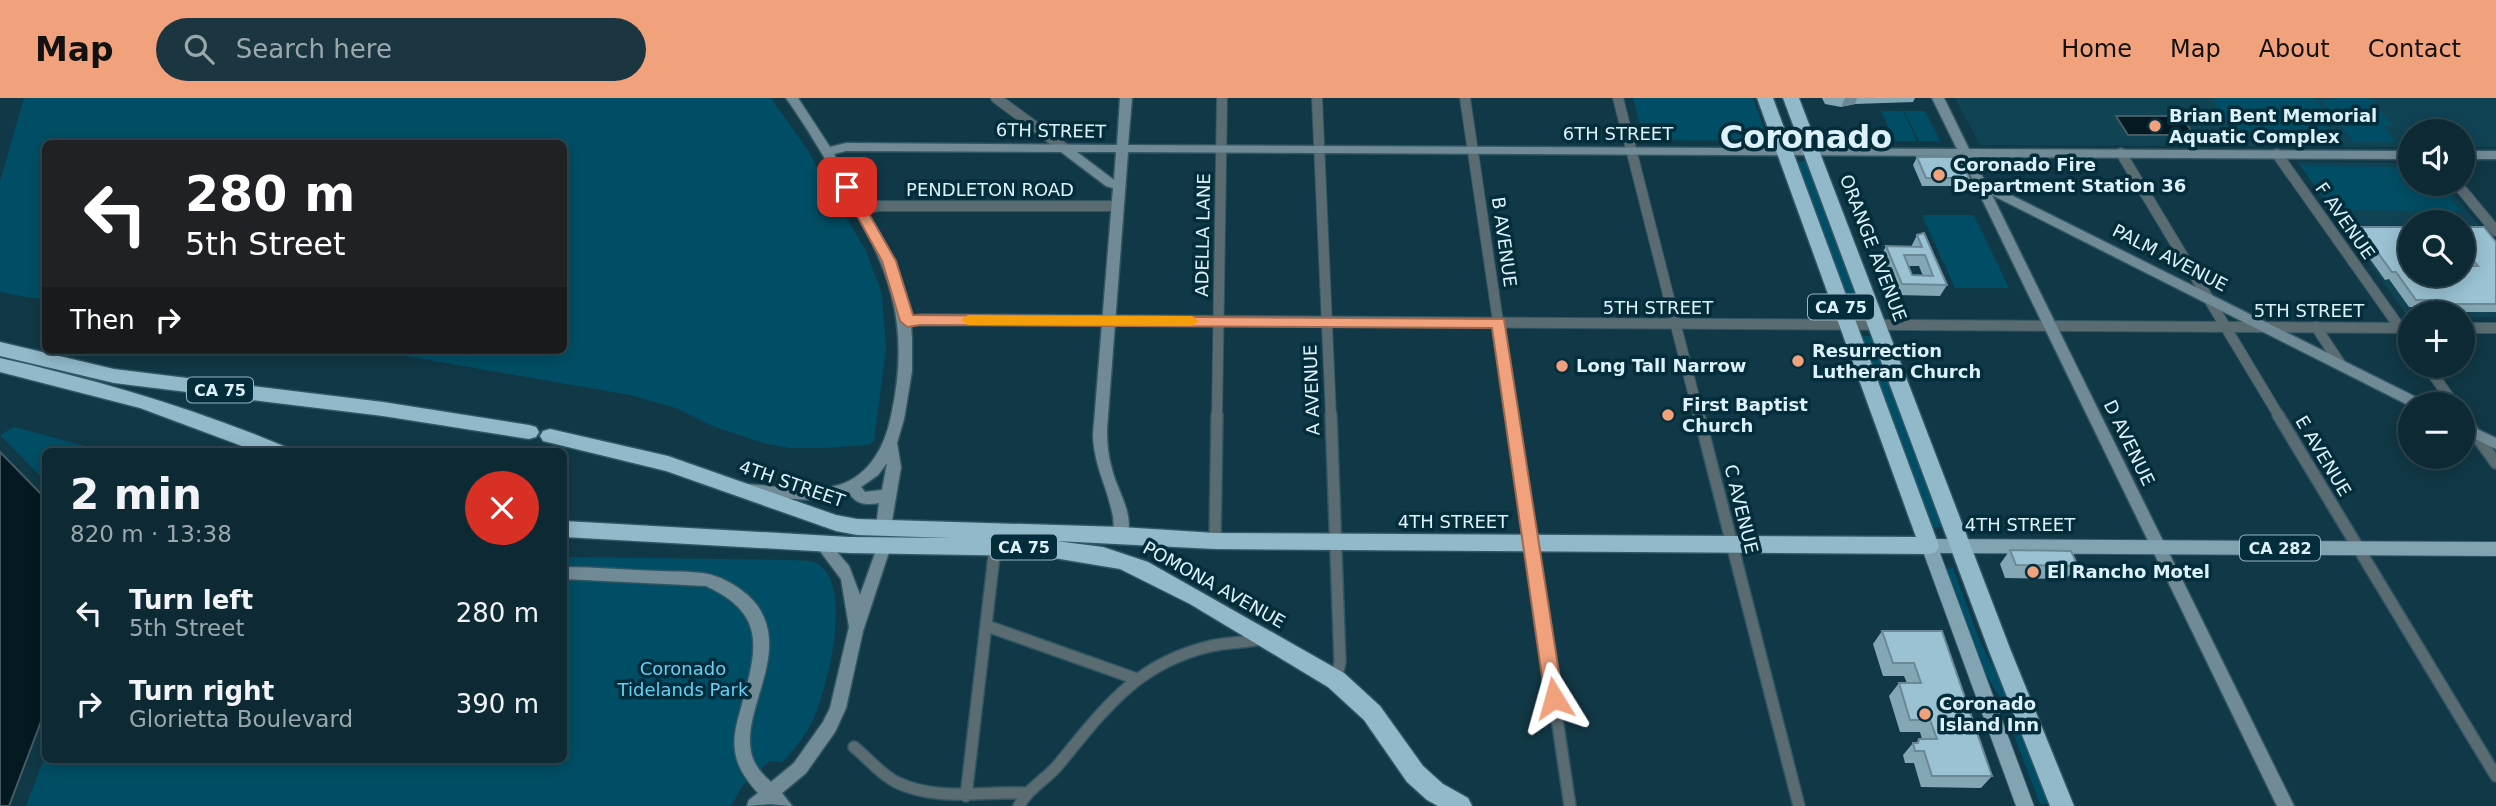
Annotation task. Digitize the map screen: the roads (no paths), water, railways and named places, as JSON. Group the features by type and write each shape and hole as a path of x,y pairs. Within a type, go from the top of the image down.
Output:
{"highway":[{"name":"CA 75","path":"1765,98 1929,546"},
{"name":"ORANGE AVENUE","path":"1791,98 2062,806"},
{"name":"CA 75","path":"0,349 209,422 270,448"},
{"name":"CA 75","path":"0,365 383,409 529,432"},
{"name":"4TH STREET","path":"550,436 668,464 884,538"},
{"name":"4TH STREET","path":"567,529 821,543 884,538 1121,535 1215,541 1335,543 1929,546"},
{"name":"POMONA AVENUE","path":"884,538 1042,548 1103,556 1151,573 1336,680 1372,713 1415,774 1451,803"}],"main road":[{"name":"4TH STREET","path":"1929,546 2496,549"},
{"path":"1929,546 2025,806"}],"street":[{"path":"755,806 800,768 829,727 838,708 855,631 884,538 884,519 894,461 891,446 906,373 907,321 889,261 861,209 792,98"},
{"path":"996,98 1110,183 1119,185"},
{"path":"1121,535 1121,509 1107,478 1100,449 1126,98"},
{"name":"ADELLA LANE","path":"1215,541 1222,98"},
{"name":"A AVENUE","path":"1317,98 1340,662 1336,680"},
{"name":"B AVENUE","path":"1465,98 1570,806"},
{"name":"C AVENUE","path":"1618,98 1799,806"},
{"name":"D AVENUE","path":"1938,98 2286,806"},
{"name":"6TH STREET","path":"827,152 846,147 2398,155"},
{"name":"E AVENUE","path":"2121,153 2496,776"},
{"name":"F AVENUE","path":"2277,154 2398,318"},
{"path":"2475,155 2496,155"},
{"name":"PALM AVENUE","path":"1980,184 2398,394"},
{"path":"2467,196 2496,231"},
{"name":"PENDLETON ROAD","path":"861,209 879,205 1118,206"},
{"name":"5TH STREET","path":"907,321 2398,327"},
{"name":"PALM AVENUE","path":"2316,327 2342,366"},
{"path":"2475,328 2496,328"},
{"path":"2475,434 2496,444"},
{"path":"2475,438 2496,463"},
{"path":"741,490 767,489 815,495 852,485 876,467 891,446"},
{"path":"852,485 860,497 869,499 888,495"},
{"path":"821,543 839,561 851,580 855,631"},
{"path":"966,796 994,556"},
{"path":"567,573 707,580 721,585 744,601 760,625 763,651 745,723 743,753 747,765 760,783 784,806"},
{"path":"987,626 1134,678"},
{"path":"1019,806 1026,793 1054,770 1108,701 1134,678 1161,663 1192,652 1264,638"},
{"path":"854,747 894,781 921,790 950,796 1010,791 1026,793"}],"place":[{"name":"Brian Bent Memorial Aquatic Complex","path":"2155,126"},
{"name":"Coronado Fire Department Station 36","path":"1939,175"},
{"name":"Resurrection Lutheran Church","path":"1798,361"},
{"name":"Long Tall Narrow","path":"1562,366"},
{"name":"First Baptist Church","path":"1668,415"},
{"name":"El Rancho Motel","path":"2033,572"},
{"name":"Coronado Island Inn","path":"1925,714"}],"district":[{"name":"Coronado","path":"1806,137"}],"park label":[{"name":"Coronado Tidelands Park","path":"683,679"}]}
